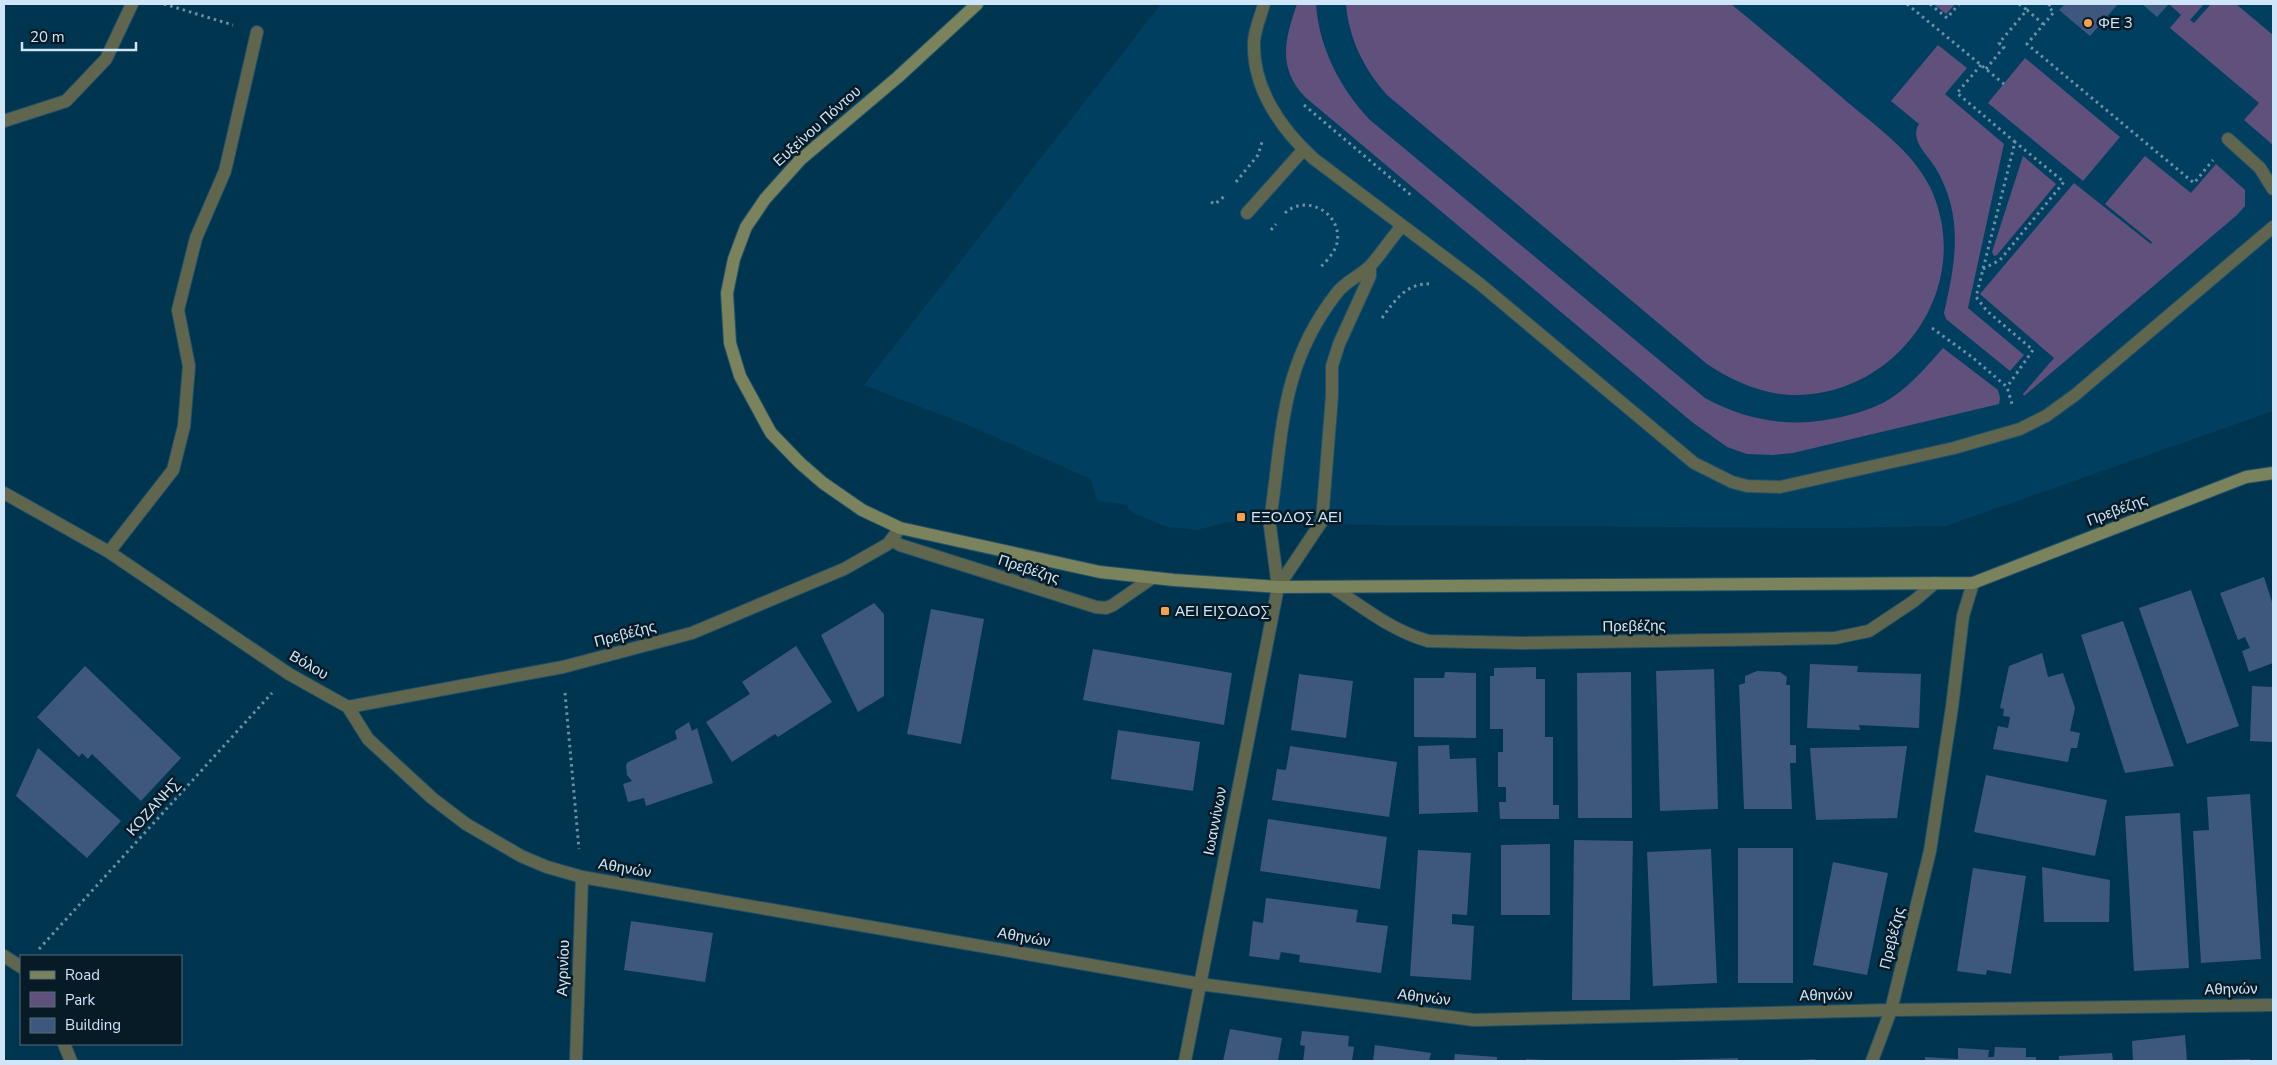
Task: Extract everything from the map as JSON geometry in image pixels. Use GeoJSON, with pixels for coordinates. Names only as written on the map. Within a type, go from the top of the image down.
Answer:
{"type":"FeatureCollection","features":[{"type":"Feature","properties":{"kind":"street"},"geometry":{"type":"LineString","coordinates":[[4,122],[66,101],[106,59],[132,4]]}},
{"type":"Feature","properties":{"kind":"street","name":"Ευξείνου Πόντου"},"geometry":{"type":"LineString","coordinates":[[900,528],[862,510],[823,483],[771,433],[740,376],[730,342],[727,293],[734,260],[746,227],[765,199],[800,160],[898,76],[977,4]]}},
{"type":"Feature","properties":{"kind":"street"},"geometry":{"type":"LineString","coordinates":[[1264,4],[1254,40],[1255,64],[1263,90],[1278,118],[1304,149],[1480,284],[1699,467],[1732,482],[1768,487],[1822,478],[1954,448],[2020,430],[2075,395],[2273,226]]}},
{"type":"Feature","properties":{"kind":"street"},"geometry":{"type":"LineString","coordinates":[[109,552],[172,470],[184,426],[189,366],[178,310],[196,238],[225,171],[257,32]]}},
{"type":"Feature","properties":{"kind":"street"},"geometry":{"type":"LineString","coordinates":[[2228,139],[2260,168],[2273,189]]}},
{"type":"Feature","properties":{"kind":"street"},"geometry":{"type":"LineString","coordinates":[[1246,213],[1304,149]]}},
{"type":"Feature","properties":{"kind":"street"},"geometry":{"type":"LineString","coordinates":[[1278,586],[1270,520],[1286,400],[1294,371],[1313,326],[1337,292],[1350,279],[1370,266],[1402,226]]}},
{"type":"Feature","properties":{"kind":"street"},"geometry":{"type":"LineString","coordinates":[[1278,586],[1322,521],[1332,396],[1332,366],[1338,344],[1370,276],[1370,266]]}},
{"type":"Feature","properties":{"kind":"street","name":"Πρεβέζης"},"geometry":{"type":"LineString","coordinates":[[348,706],[563,668],[692,633],[844,569],[892,540],[900,528],[1100,572],[1152,578],[1278,586],[1973,583],[2246,477],[2273,473]]}},
{"type":"Feature","properties":{"kind":"street","name":"Βόλου"},"geometry":{"type":"LineString","coordinates":[[4,493],[109,552],[289,674],[348,706]]}},
{"type":"Feature","properties":{"kind":"street","name":"Πρεβέζης"},"geometry":{"type":"LineString","coordinates":[[892,540],[900,545],[1096,607],[1106,608],[1113,605],[1152,578]]}},
{"type":"Feature","properties":{"kind":"street","name":"Πρεβέζης"},"geometry":{"type":"LineString","coordinates":[[1332,587],[1403,632],[1428,641],[1523,643],[1835,638],[1869,631],[1914,601],[1935,583]]}},
{"type":"Feature","properties":{"kind":"street","name":"Πρεβέζης"},"geometry":{"type":"LineString","coordinates":[[1872,1061],[1891,1010],[1935,824],[1963,616],[1973,583]]}},
{"type":"Feature","properties":{"kind":"street","name":"Ιωαννίνων"},"geometry":{"type":"LineString","coordinates":[[1185,1061],[1278,586]]}},
{"type":"Feature","properties":{"kind":"street"},"geometry":{"type":"LineString","coordinates":[[348,706],[368,739],[432,798],[466,824],[521,856],[547,867],[582,877]]}},
{"type":"Feature","properties":{"kind":"street","name":"Αθηνών"},"geometry":{"type":"LineString","coordinates":[[582,877],[1200,984],[1474,1020],[1891,1010],[2273,1005]]}},
{"type":"Feature","properties":{"kind":"street","name":"Αγρινίου"},"geometry":{"type":"LineString","coordinates":[[576,1061],[582,877]]}},
{"type":"Feature","properties":{"kind":"street"},"geometry":{"type":"LineString","coordinates":[[4,956],[20,966]]}},
{"type":"Feature","properties":{"kind":"street"},"geometry":{"type":"LineString","coordinates":[[64,1045],[71,1061]]}},
{"type":"Feature","properties":{"kind":"path"},"geometry":{"type":"LineString","coordinates":[[164,4],[257,32]]}},
{"type":"Feature","properties":{"kind":"path"},"geometry":{"type":"LineString","coordinates":[[1907,4],[2004,84]]}},
{"type":"Feature","properties":{"kind":"path"},"geometry":{"type":"LineString","coordinates":[[1930,4],[1947,18],[1959,4]]}},
{"type":"Feature","properties":{"kind":"path"},"geometry":{"type":"LineString","coordinates":[[2018,4],[2044,24]]}},
{"type":"Feature","properties":{"kind":"path"},"geometry":{"type":"LineString","coordinates":[[2050,4],[2048,7],[2054,12],[2027,44],[2194,183],[2216,157]]}},
{"type":"Feature","properties":{"kind":"path"},"geometry":{"type":"LineString","coordinates":[[1986,69],[2004,47],[1999,43],[2026,10]]}},
{"type":"Feature","properties":{"kind":"path"},"geometry":{"type":"LineString","coordinates":[[1981,65],[1957,93],[2064,182],[2000,260],[1983,269]]}},
{"type":"Feature","properties":{"kind":"path"},"geometry":{"type":"LineString","coordinates":[[1299,100],[1418,202]]}},
{"type":"Feature","properties":{"kind":"path"},"geometry":{"type":"LineString","coordinates":[[1211,202],[1215,204],[1219,201],[1258,155],[1262,136]]}},
{"type":"Feature","properties":{"kind":"path"},"geometry":{"type":"LineString","coordinates":[[2007,387],[2033,350],[2002,325],[1978,301],[1976,291],[2015,142]]}},
{"type":"Feature","properties":{"kind":"path"},"geometry":{"type":"LineString","coordinates":[[1380,321],[1392,304],[1409,287],[1421,283],[1440,285]]}},
{"type":"Feature","properties":{"kind":"path"},"geometry":{"type":"LineString","coordinates":[[1932,328],[2007,387],[2012,407]]}},
{"type":"Feature","properties":{"kind":"path"},"geometry":{"type":"LineString","coordinates":[[563,668],[582,877]]}},
{"type":"Feature","properties":{"kind":"path","name":"ΚΟΖΑΝΗΣ"},"geometry":{"type":"LineString","coordinates":[[34,955],[289,674]]}},
{"type":"Feature","properties":{"kind":"shaded area"},"geometry":{"type":"Polygon","coordinates":[[[1161,4],[2273,4],[2273,411],[1946,526],[1836,528],[1369,525],[1227,522],[1197,530],[1164,526],[1134,513],[1128,509],[1128,505],[1097,501],[1091,479],[970,426],[864,385],[1161,4]]]}},
{"type":"Feature","properties":{"kind":"green space"},"geometry":{"type":"Polygon","coordinates":[[[1297,4],[1316,4],[1321,36],[1326,52],[1349,95],[1370,120],[1705,398],[1757,418],[1793,422],[1830,419],[1867,410],[1889,400],[1914,380],[1943,348],[1998,390],[1999,404],[1793,453],[1773,455],[1747,454],[1727,447],[1692,422],[1305,97],[1290,75],[1287,64],[1286,52],[1289,29],[1297,4]]]}},
{"type":"Feature","properties":{"kind":"green space"},"geometry":{"type":"Polygon","coordinates":[[[1346,4],[1731,4],[1893,140],[1914,162],[1930,187],[1942,224],[1943,262],[1935,297],[1918,329],[1894,357],[1864,378],[1829,391],[1791,395],[1780,394],[1758,389],[1726,375],[1707,364],[1387,95],[1371,75],[1359,53],[1350,29],[1346,4]]]}},
{"type":"Feature","properties":{"kind":"green space"},"geometry":{"type":"Polygon","coordinates":[[[1934,4],[1955,4],[1946,14],[1934,4]]]}},
{"type":"Feature","properties":{"kind":"green space"},"geometry":{"type":"Polygon","coordinates":[[[2169,4],[2204,4],[2190,20],[2194,23],[2211,4],[2236,4],[2273,35],[2273,145],[2244,120],[2259,103],[2170,28],[2181,15],[2169,4]]]}},
{"type":"Feature","properties":{"kind":"green space"},"geometry":{"type":"Polygon","coordinates":[[[1938,45],[1967,68],[1945,94],[2004,144],[1968,308],[2024,355],[2010,371],[1946,319],[1944,313],[1952,275],[1955,238],[1950,203],[1935,167],[1920,147],[1916,136],[1919,124],[1891,101],[1938,45]]]}},
{"type":"Feature","properties":{"kind":"green space"},"geometry":{"type":"Polygon","coordinates":[[[2025,58],[2120,137],[2083,181],[1988,103],[2025,58]]]}},
{"type":"Feature","properties":{"kind":"green space"},"geometry":{"type":"Polygon","coordinates":[[[2023,156],[2056,184],[1997,255],[1994,256],[1992,252],[2023,156]]]}},
{"type":"Feature","properties":{"kind":"green space"},"geometry":{"type":"Polygon","coordinates":[[[2145,156],[2191,193],[2216,164],[2245,190],[2245,206],[2237,215],[2024,396],[2023,394],[2054,358],[1980,294],[2074,183],[2151,244],[2152,242],[2105,204],[2145,156]]]}},
{"type":"Feature","properties":{"kind":"building","name":"ΦΕ 3"},"geometry":{"type":"Polygon","coordinates":[[[2065,4],[2118,4],[2090,36],[2059,10],[2065,4]]]}},
{"type":"Feature","properties":{"kind":"building","name":"ΦΕ 3"},"geometry":{"type":"Polygon","coordinates":[[[2142,4],[2169,4],[2157,17],[2142,4]]]}},
{"type":"Feature","properties":{"kind":"building"},"geometry":{"type":"Polygon","coordinates":[[[2264,577],[2273,605],[2273,663],[2249,672],[2242,651],[2250,648],[2245,637],[2238,640],[2220,593],[2264,577]]]}},
{"type":"Feature","properties":{"kind":"building"},"geometry":{"type":"Polygon","coordinates":[[[2191,590],[2239,726],[2187,744],[2139,608],[2191,590]]]}},
{"type":"Feature","properties":{"kind":"building"},"geometry":{"type":"Polygon","coordinates":[[[874,603],[884,614],[884,696],[858,712],[821,635],[874,603]]]}},
{"type":"Feature","properties":{"kind":"building"},"geometry":{"type":"Polygon","coordinates":[[[931,609],[984,619],[961,744],[907,734],[931,609]]]}},
{"type":"Feature","properties":{"kind":"building"},"geometry":{"type":"Polygon","coordinates":[[[2123,621],[2174,766],[2125,773],[2081,635],[2123,621]]]}},
{"type":"Feature","properties":{"kind":"building"},"geometry":{"type":"Polygon","coordinates":[[[796,646],[832,702],[778,737],[775,734],[732,762],[706,722],[750,694],[742,682],[796,646]]]}},
{"type":"Feature","properties":{"kind":"building"},"geometry":{"type":"Polygon","coordinates":[[[1093,649],[1232,673],[1224,725],[1083,700],[1093,649]]]}},
{"type":"Feature","properties":{"kind":"building"},"geometry":{"type":"Polygon","coordinates":[[[2042,653],[2048,677],[2063,673],[2075,708],[2070,731],[2080,733],[2077,748],[2071,748],[2068,762],[1993,749],[1998,726],[2008,728],[2010,717],[2003,716],[2004,709],[2000,708],[2009,666],[2042,653]]]}},
{"type":"Feature","properties":{"kind":"building"},"geometry":{"type":"Polygon","coordinates":[[[1810,664],[1858,666],[1857,672],[1921,674],[1919,728],[1859,725],[1860,730],[1807,728],[1810,664]]]}},
{"type":"Feature","properties":{"kind":"building"},"geometry":{"type":"Polygon","coordinates":[[[85,666],[181,758],[141,801],[92,754],[88,759],[82,753],[79,757],[37,717],[85,666]]]}},
{"type":"Feature","properties":{"kind":"building"},"geometry":{"type":"Polygon","coordinates":[[[1536,667],[1536,679],[1545,679],[1545,737],[1553,737],[1553,805],[1559,805],[1559,819],[1500,819],[1499,802],[1506,802],[1506,787],[1498,787],[1498,752],[1503,752],[1503,729],[1490,729],[1490,676],[1494,676],[1494,668],[1536,667]]]}},
{"type":"Feature","properties":{"kind":"building"},"geometry":{"type":"Polygon","coordinates":[[[1714,669],[1718,809],[1660,811],[1656,671],[1714,669]]]}},
{"type":"Feature","properties":{"kind":"building"},"geometry":{"type":"Polygon","coordinates":[[[1757,671],[1780,672],[1787,677],[1786,685],[1790,685],[1790,745],[1796,745],[1796,763],[1790,763],[1792,809],[1744,809],[1739,685],[1745,683],[1745,676],[1757,671]]]}},
{"type":"Feature","properties":{"kind":"building"},"geometry":{"type":"Polygon","coordinates":[[[1445,672],[1476,673],[1476,738],[1414,737],[1414,678],[1444,678],[1445,672]]]}},
{"type":"Feature","properties":{"kind":"building"},"geometry":{"type":"Polygon","coordinates":[[[1631,672],[1632,818],[1578,818],[1577,673],[1631,672]]]}},
{"type":"Feature","properties":{"kind":"building"},"geometry":{"type":"Polygon","coordinates":[[[1299,674],[1353,681],[1346,738],[1291,730],[1299,674]]]}},
{"type":"Feature","properties":{"kind":"building"},"geometry":{"type":"Polygon","coordinates":[[[2252,686],[2273,687],[2273,742],[2250,741],[2252,686]]]}},
{"type":"Feature","properties":{"kind":"building"},"geometry":{"type":"Polygon","coordinates":[[[689,722],[692,731],[697,728],[713,783],[646,806],[644,798],[628,802],[623,784],[632,781],[627,775],[626,765],[628,762],[677,739],[675,731],[689,722]]]}},
{"type":"Feature","properties":{"kind":"building"},"geometry":{"type":"Polygon","coordinates":[[[1118,730],[1200,742],[1193,791],[1111,779],[1118,730]]]}},
{"type":"Feature","properties":{"kind":"building"},"geometry":{"type":"Polygon","coordinates":[[[1449,745],[1450,759],[1476,758],[1478,812],[1419,814],[1418,746],[1449,745]]]}},
{"type":"Feature","properties":{"kind":"building"},"geometry":{"type":"Polygon","coordinates":[[[1290,746],[1397,762],[1389,817],[1272,800],[1277,769],[1286,770],[1290,746]]]}},
{"type":"Feature","properties":{"kind":"building"},"geometry":{"type":"Polygon","coordinates":[[[1907,746],[1897,818],[1816,820],[1810,748],[1907,746]]]}},
{"type":"Feature","properties":{"kind":"building"},"geometry":{"type":"Polygon","coordinates":[[[38,748],[121,821],[87,858],[16,796],[38,748]]]}},
{"type":"Feature","properties":{"kind":"building"},"geometry":{"type":"Polygon","coordinates":[[[1986,775],[2107,800],[2095,856],[1974,832],[1986,775]]]}},
{"type":"Feature","properties":{"kind":"building"},"geometry":{"type":"Polygon","coordinates":[[[2250,794],[2261,959],[2201,963],[2193,831],[2209,830],[2207,797],[2250,794]]]}},
{"type":"Feature","properties":{"kind":"building"},"geometry":{"type":"Polygon","coordinates":[[[2180,813],[2189,968],[2134,971],[2125,816],[2180,813]]]}},
{"type":"Feature","properties":{"kind":"building"},"geometry":{"type":"Polygon","coordinates":[[[1268,819],[1387,837],[1380,889],[1260,871],[1268,819]]]}},
{"type":"Feature","properties":{"kind":"building"},"geometry":{"type":"Polygon","coordinates":[[[1574,840],[1633,841],[1630,1000],[1572,1000],[1574,840]]]}},
{"type":"Feature","properties":{"kind":"building"},"geometry":{"type":"Polygon","coordinates":[[[1550,844],[1550,915],[1501,915],[1501,845],[1550,844]]]}},
{"type":"Feature","properties":{"kind":"building"},"geometry":{"type":"Polygon","coordinates":[[[1738,848],[1793,848],[1793,983],[1738,983],[1738,848]]]}},
{"type":"Feature","properties":{"kind":"building"},"geometry":{"type":"Polygon","coordinates":[[[1711,849],[1717,983],[1653,986],[1647,852],[1711,849]]]}},
{"type":"Feature","properties":{"kind":"building"},"geometry":{"type":"Polygon","coordinates":[[[1418,850],[1471,853],[1467,915],[1452,914],[1452,924],[1474,926],[1471,980],[1410,976],[1418,850]]]}},
{"type":"Feature","properties":{"kind":"building"},"geometry":{"type":"Polygon","coordinates":[[[1833,862],[1888,873],[1867,975],[1813,965],[1833,862]]]}},
{"type":"Feature","properties":{"kind":"building"},"geometry":{"type":"Polygon","coordinates":[[[2042,867],[2110,880],[2109,922],[2044,922],[2042,867]]]}},
{"type":"Feature","properties":{"kind":"building"},"geometry":{"type":"Polygon","coordinates":[[[1973,868],[2026,876],[2011,974],[1987,970],[1986,975],[1957,971],[1973,868]]]}},
{"type":"Feature","properties":{"kind":"building"},"geometry":{"type":"Polygon","coordinates":[[[1266,898],[1358,910],[1356,922],[1388,926],[1381,973],[1299,962],[1300,955],[1281,952],[1279,960],[1249,956],[1253,921],[1263,923],[1266,898]]]}},
{"type":"Feature","properties":{"kind":"building"},"geometry":{"type":"Polygon","coordinates":[[[631,921],[713,933],[705,982],[624,970],[631,921]]]}},
{"type":"Feature","properties":{"kind":"building"},"geometry":{"type":"Polygon","coordinates":[[[1230,1029],[1282,1038],[1278,1061],[1223,1061],[1230,1029]]]}},
{"type":"Feature","properties":{"kind":"building"},"geometry":{"type":"Polygon","coordinates":[[[1302,1031],[1349,1036],[1348,1046],[1354,1047],[1352,1061],[1303,1061],[1305,1046],[1300,1045],[1302,1031]]]}},
{"type":"Feature","properties":{"kind":"building"},"geometry":{"type":"Polygon","coordinates":[[[2185,1035],[2187,1061],[2133,1061],[2132,1041],[2185,1035]]]}},
{"type":"Feature","properties":{"kind":"building"},"geometry":{"type":"Polygon","coordinates":[[[1375,1045],[1431,1053],[1429,1061],[1373,1061],[1375,1045]]]}},
{"type":"Feature","properties":{"kind":"building"},"geometry":{"type":"Polygon","coordinates":[[[1995,1047],[2026,1048],[2026,1057],[2036,1057],[2036,1061],[1925,1061],[1925,1057],[1958,1059],[1958,1048],[1989,1050],[1988,1057],[1994,1057],[1995,1047]]]}},
{"type":"Feature","properties":{"kind":"building"},"geometry":{"type":"Polygon","coordinates":[[[2112,1053],[2113,1061],[2059,1061],[2059,1056],[2112,1053]]]}},
{"type":"Feature","properties":{"kind":"building"},"geometry":{"type":"Polygon","coordinates":[[[1455,1054],[1497,1057],[1497,1061],[1454,1061],[1455,1054]]]}},
{"type":"Feature","properties":{"kind":"building"},"geometry":{"type":"Polygon","coordinates":[[[1738,1058],[1738,1061],[1672,1061],[1672,1060],[1738,1058]]]}},
{"type":"Feature","properties":{"kind":"building"},"geometry":{"type":"Polygon","coordinates":[[[1526,1059],[1545,1060],[1545,1061],[1526,1061],[1526,1059]]]}},
{"type":"Feature","properties":{"kind":"building"},"geometry":{"type":"Polygon","coordinates":[[[1815,1059],[1817,1061],[1799,1061],[1799,1060],[1815,1059]]]}},
{"type":"Feature","properties":{"kind":"building"},"geometry":{"type":"Polygon","coordinates":[[[2250,1059],[2250,1061],[2221,1061],[2221,1060],[2250,1059]]]}},
{"type":"Feature","properties":{"kind":"place","name":"ΦΕ 3"},"geometry":{"type":"Point","coordinates":[2088,23]}},
{"type":"Feature","properties":{"kind":"place","name":"ΕΞΟΔΟΣ ΑΕΙ"},"geometry":{"type":"Point","coordinates":[1241,517]}},
{"type":"Feature","properties":{"kind":"place","name":"ΑΕΙ ΕΙΣΟΔΟΣ"},"geometry":{"type":"Point","coordinates":[1165,611]}}]}
